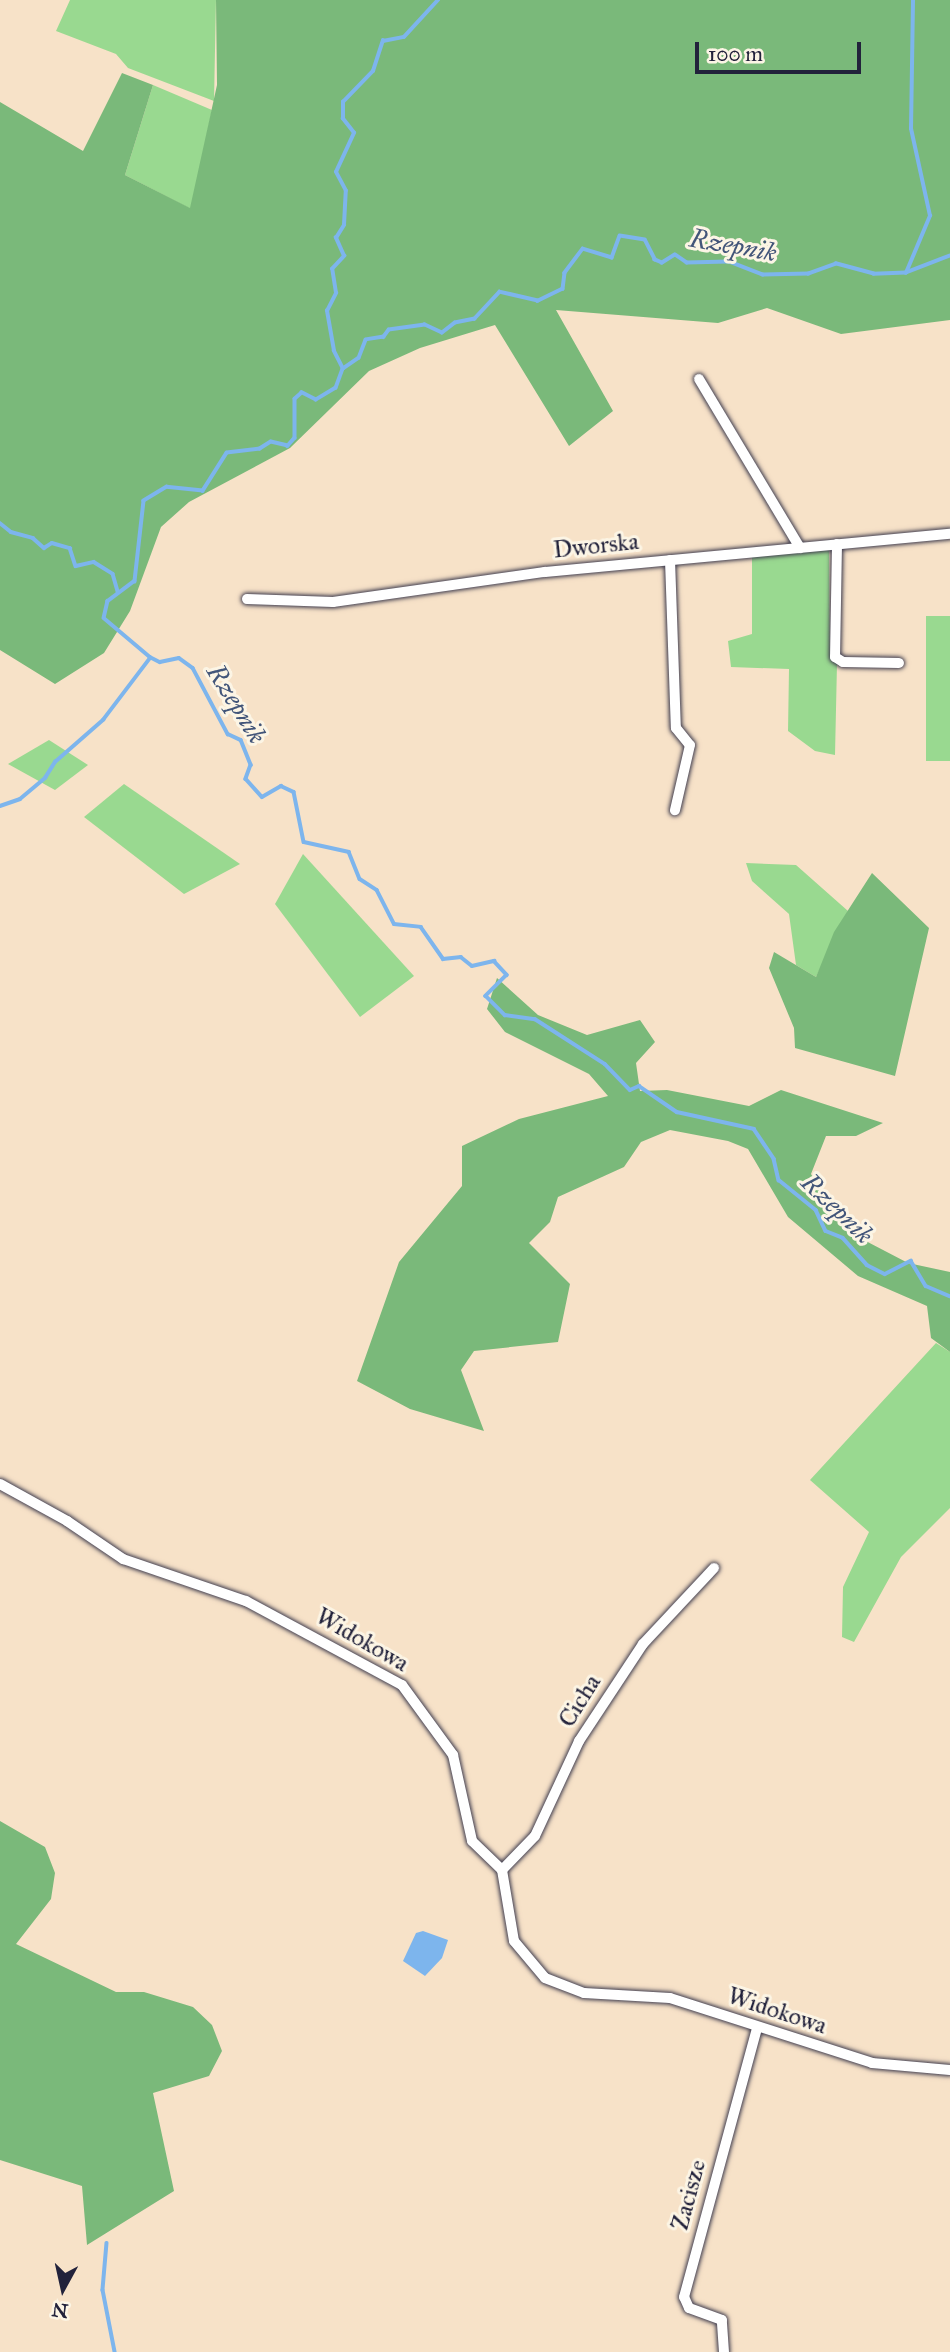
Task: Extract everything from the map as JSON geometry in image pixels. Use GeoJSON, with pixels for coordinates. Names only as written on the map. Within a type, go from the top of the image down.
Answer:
{"type":"FeatureCollection","features":[{"type":"Feature","properties":{"kind":"street"},"geometry":{"type":"LineString","coordinates":[[699,379],[800,548]]}},
{"type":"Feature","properties":{"kind":"street","name":"Dworska"},"geometry":{"type":"LineString","coordinates":[[247,599],[333,602],[670,560],[950,534]]}},
{"type":"Feature","properties":{"kind":"street"},"geometry":{"type":"LineString","coordinates":[[837,544],[835,657],[843,662],[899,663]]}},
{"type":"Feature","properties":{"kind":"street"},"geometry":{"type":"LineString","coordinates":[[670,560],[676,728],[690,746],[676,810]]}},
{"type":"Feature","properties":{"kind":"street","name":"Widokowa"},"geometry":{"type":"LineString","coordinates":[[0,1484],[67,1521],[123,1559],[148,1572],[246,1601],[402,1685],[453,1755],[472,1841],[502,1870],[514,1941],[545,1978],[584,1993],[670,1998],[872,2063],[950,2070]]}},
{"type":"Feature","properties":{"kind":"street","name":"Cicha"},"geometry":{"type":"LineString","coordinates":[[502,1870],[535,1836],[579,1741],[636,1655],[714,1568]]}},
{"type":"Feature","properties":{"kind":"street","name":"Zacisze"},"geometry":{"type":"LineString","coordinates":[[724,2352],[722,2320],[689,2308],[684,2297],[757,2028]]}},
{"type":"Feature","properties":{"kind":"green space"},"geometry":{"type":"Polygon","coordinates":[[[70,0],[216,0],[214,101],[128,68],[116,54],[56,31],[70,0]]]}},
{"type":"Feature","properties":{"kind":"green space"},"geometry":{"type":"Polygon","coordinates":[[[216,0],[950,0],[950,320],[841,334],[767,308],[718,323],[556,310],[613,411],[569,446],[495,325],[420,348],[369,371],[290,448],[189,502],[161,527],[130,611],[104,653],[55,684],[0,650],[0,102],[83,151],[122,73],[153,85],[125,175],[190,208],[217,85],[216,0]]]}},
{"type":"Feature","properties":{"kind":"green space"},"geometry":{"type":"Polygon","coordinates":[[[153,85],[212,110],[191,209],[125,175],[153,85]]]}},
{"type":"Feature","properties":{"kind":"green space"},"geometry":{"type":"Polygon","coordinates":[[[829,549],[830,657],[837,664],[835,755],[815,751],[788,731],[789,669],[731,667],[728,641],[752,634],[752,557],[829,549]]]}},
{"type":"Feature","properties":{"kind":"green space"},"geometry":{"type":"Polygon","coordinates":[[[926,616],[950,616],[950,761],[926,761],[926,616]]]}},
{"type":"Feature","properties":{"kind":"green space"},"geometry":{"type":"Polygon","coordinates":[[[49,740],[88,765],[55,790],[8,764],[49,740]]]}},
{"type":"Feature","properties":{"kind":"green space"},"geometry":{"type":"Polygon","coordinates":[[[124,784],[240,864],[184,894],[84,817],[124,784]]]}},
{"type":"Feature","properties":{"kind":"green space"},"geometry":{"type":"Polygon","coordinates":[[[303,854],[414,976],[360,1017],[275,904],[303,854]]]}},
{"type":"Feature","properties":{"kind":"green space"},"geometry":{"type":"Polygon","coordinates":[[[746,863],[796,865],[848,911],[816,977],[796,965],[789,914],[752,881],[746,863]]]}},
{"type":"Feature","properties":{"kind":"green space"},"geometry":{"type":"Polygon","coordinates":[[[872,873],[929,928],[895,1076],[795,1048],[794,1028],[769,968],[774,952],[816,977],[834,932],[872,873]]]}},
{"type":"Feature","properties":{"kind":"green space"},"geometry":{"type":"Polygon","coordinates":[[[497,978],[538,1015],[587,1035],[640,1020],[655,1042],[636,1063],[640,1091],[667,1090],[749,1106],[781,1090],[883,1123],[856,1136],[826,1136],[811,1174],[838,1219],[860,1238],[908,1263],[950,1272],[950,1352],[931,1338],[927,1306],[858,1276],[788,1217],[748,1149],[728,1141],[670,1130],[641,1142],[624,1167],[558,1197],[550,1222],[529,1243],[570,1284],[558,1342],[474,1351],[461,1370],[484,1431],[410,1409],[357,1381],[399,1262],[462,1186],[462,1146],[519,1119],[608,1096],[589,1074],[505,1032],[487,1009],[497,978]]]}},
{"type":"Feature","properties":{"kind":"green space"},"geometry":{"type":"Polygon","coordinates":[[[936,1343],[950,1352],[950,1508],[901,1557],[854,1642],[842,1637],[843,1587],[869,1532],[810,1480],[936,1343]]]}},
{"type":"Feature","properties":{"kind":"green space"},"geometry":{"type":"Polygon","coordinates":[[[0,1821],[45,1847],[55,1873],[51,1899],[16,1944],[116,1992],[144,1992],[193,2007],[212,2025],[222,2051],[209,2076],[153,2093],[174,2191],[87,2245],[82,2186],[0,2160],[0,1821]]]}},
{"type":"Feature","properties":{"kind":"water"},"geometry":{"type":"Polygon","coordinates":[[[423,1931],[448,1940],[442,1958],[425,1976],[403,1961],[416,1933],[423,1931]]]}},
{"type":"Feature","properties":{"kind":"waterway"},"geometry":{"type":"LineString","coordinates":[[343,369],[334,351],[327,311],[336,293],[332,269],[344,256],[336,238],[344,225],[346,191],[336,172],[354,133],[343,119],[343,102],[373,71],[383,41],[404,37],[438,0]]}},
{"type":"Feature","properties":{"kind":"waterway"},"geometry":{"type":"LineString","coordinates":[[906,273],[930,216],[911,129],[913,0]]}},
{"type":"Feature","properties":{"kind":"waterway","name":"Rzepnik"},"geometry":{"type":"LineString","coordinates":[[950,256],[906,273],[874,274],[836,264],[809,274],[763,275],[729,262],[687,263],[675,255],[662,263],[655,260],[645,240],[620,236],[612,258],[583,249],[565,273],[563,289],[538,301],[500,292],[475,319],[455,323],[442,333],[425,325],[389,330],[384,337],[366,340],[359,358],[343,369],[336,388],[316,400],[302,393],[295,399],[295,438],[288,446],[271,442],[260,449],[227,453],[203,491],[167,487],[144,501],[135,581],[108,601],[104,618],[150,657],[160,662],[179,658],[193,668],[228,734],[241,740],[251,765],[246,779],[262,797],[281,786],[294,792],[304,842],[349,852],[360,879],[377,890],[394,924],[421,927],[443,959],[461,957],[472,966],[494,961],[507,975],[486,996],[505,1015],[535,1019],[605,1064],[630,1090],[639,1086],[677,1112],[754,1129],[774,1159],[779,1180],[816,1210],[826,1231],[843,1238],[867,1265],[885,1274],[911,1261],[926,1286],[950,1296]]}},
{"type":"Feature","properties":{"kind":"waterway"},"geometry":{"type":"LineString","coordinates":[[0,523],[11,532],[33,538],[44,548],[52,543],[70,548],[76,566],[94,562],[113,574],[118,592]]}},
{"type":"Feature","properties":{"kind":"waterway"},"geometry":{"type":"LineString","coordinates":[[0,806],[20,799],[45,778],[55,762],[103,720],[150,658]]}},
{"type":"Feature","properties":{"kind":"waterway"},"geometry":{"type":"LineString","coordinates":[[107,2243],[103,2290],[115,2352]]}}]}
